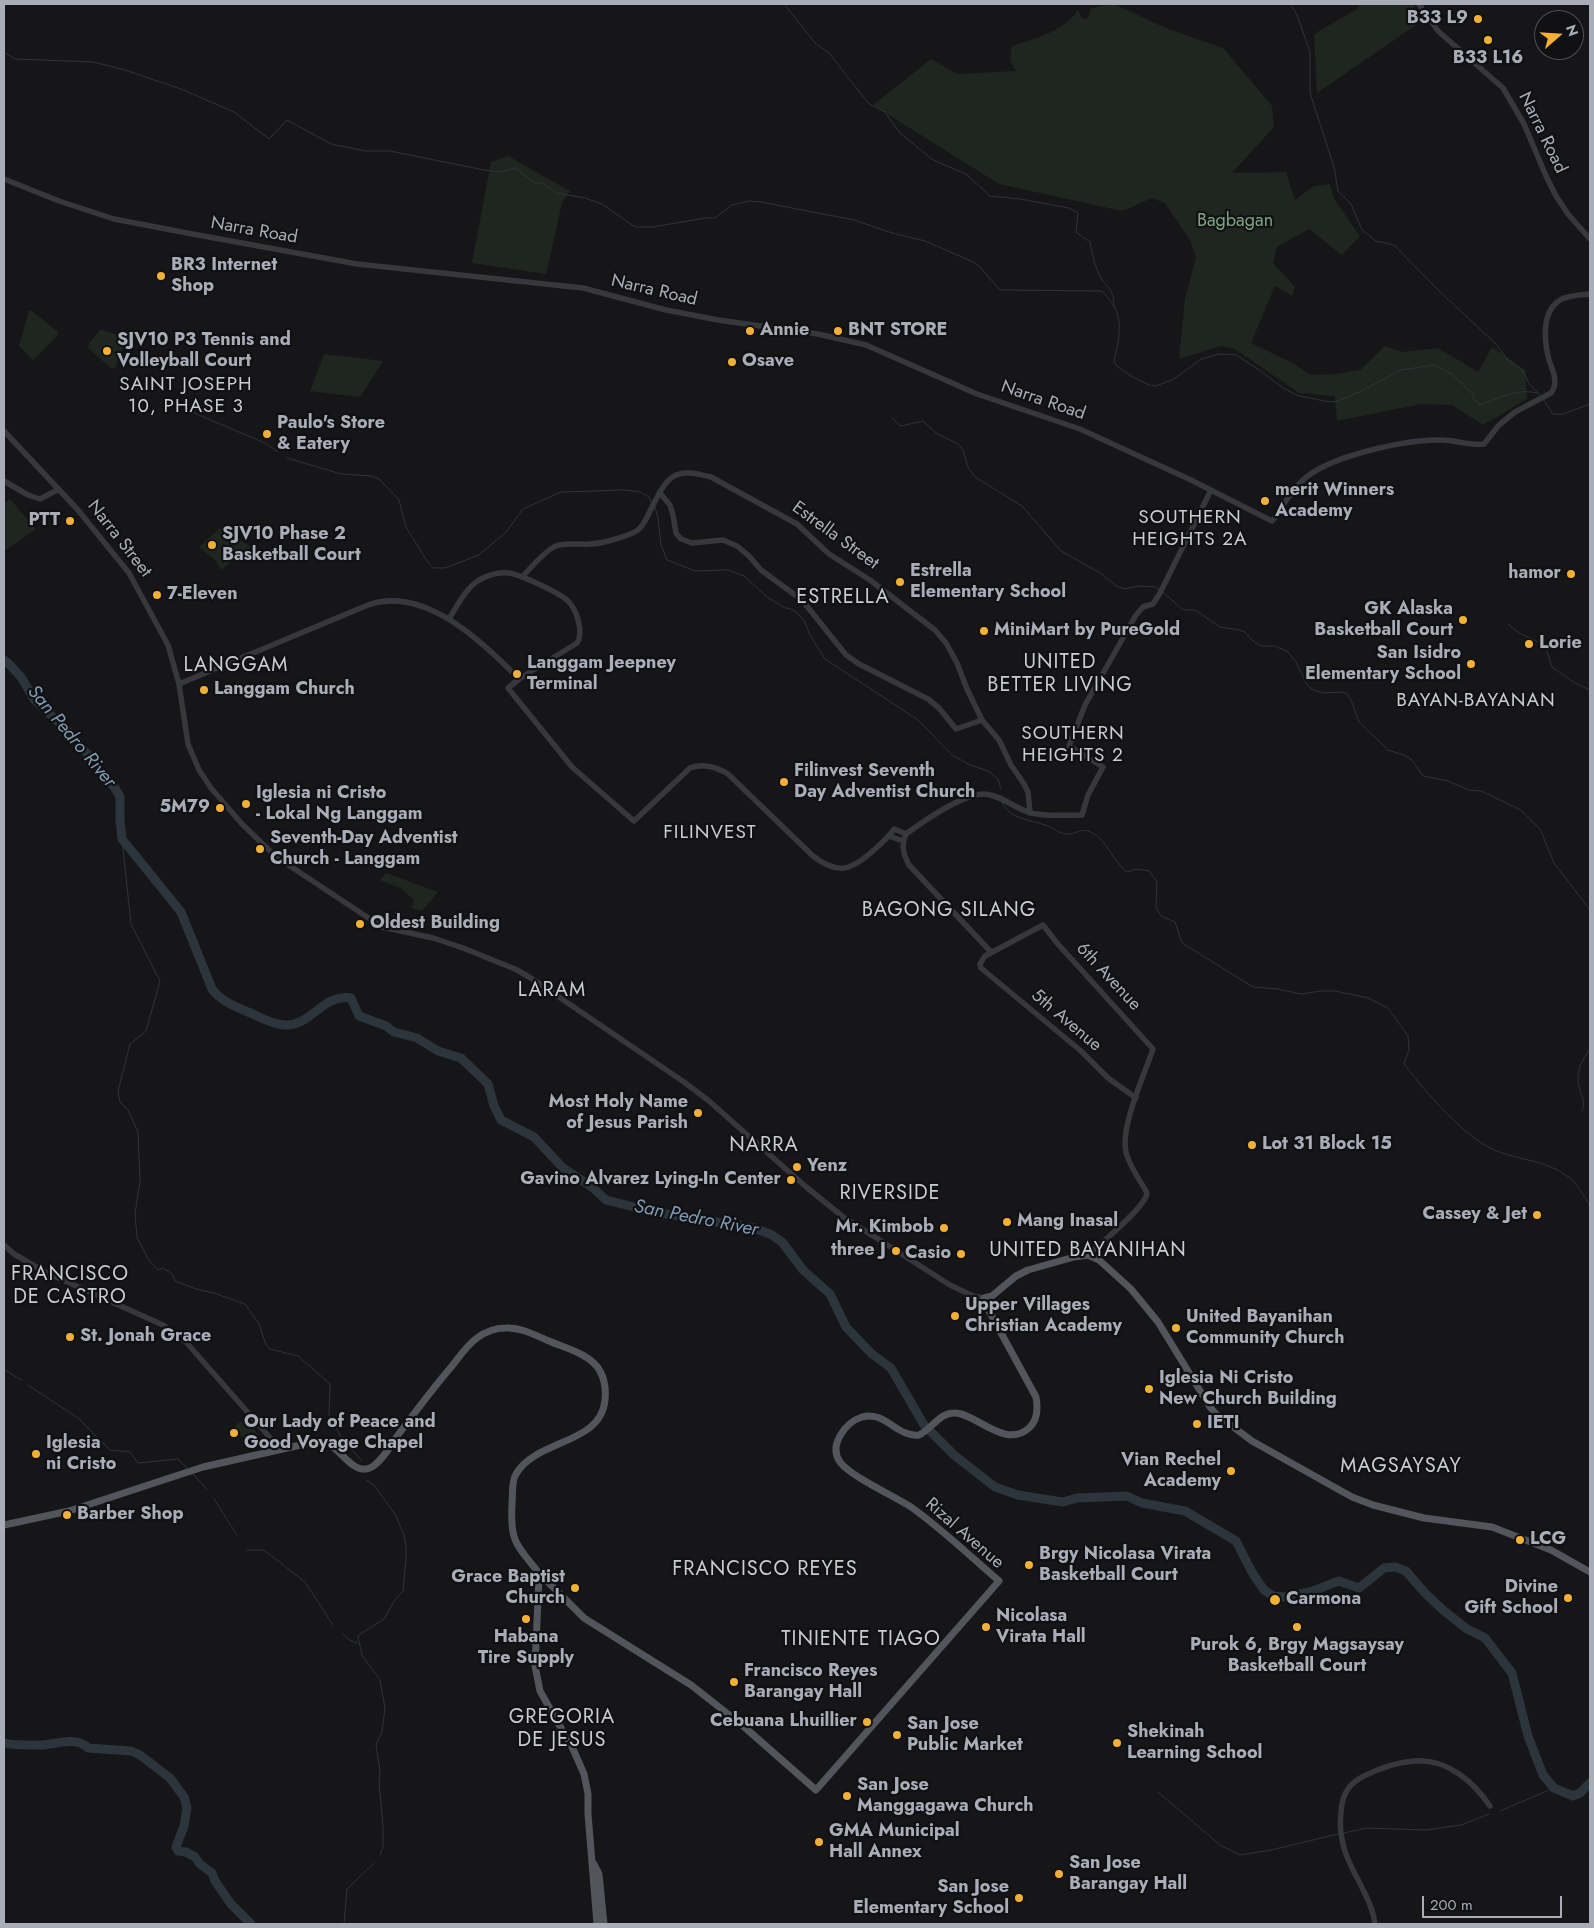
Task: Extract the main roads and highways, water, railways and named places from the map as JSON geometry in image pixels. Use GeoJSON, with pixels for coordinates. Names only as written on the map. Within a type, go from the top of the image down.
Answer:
{"type":"FeatureCollection","features":[{"type":"Feature","properties":{"kind":"main road","name":"Rizal Avenue"},"geometry":{"type":"LineString","coordinates":[[4,1525],[69,1511],[199,1468],[279,1448],[323,1443],[335,1448],[356,1467],[364,1469],[371,1467],[386,1451],[432,1389],[468,1345],[480,1336],[492,1331],[506,1328],[523,1330],[583,1356],[599,1369],[604,1379],[606,1392],[601,1416],[586,1431],[531,1457],[515,1476],[511,1513],[512,1536],[516,1546],[538,1572],[584,1618],[691,1685],[742,1725],[816,1790],[999,1581],[926,1518],[846,1468],[837,1456],[838,1441],[841,1434],[853,1421],[875,1416],[914,1435],[925,1432],[944,1415],[954,1413],[1002,1433],[1014,1435],[1028,1429],[1034,1422],[1038,1409],[1036,1397],[988,1309],[984,1298],[995,1294],[1022,1273],[1074,1257],[1088,1255],[1099,1260],[1144,1303],[1169,1338],[1210,1407],[1216,1414],[1252,1440],[1345,1493],[1365,1502],[1424,1518],[1492,1527],[1526,1539],[1578,1563],[1590,1572]]}},
{"type":"Feature","properties":{"kind":"main road"},"geometry":{"type":"LineString","coordinates":[[538,1572],[539,1587],[534,1666],[536,1679],[540,1691],[573,1749],[584,1774],[588,1794],[598,1924]]}},
{"type":"Feature","properties":{"kind":"main road"},"geometry":{"type":"LineString","coordinates":[[539,1587],[550,1584]]}},
{"type":"Feature","properties":{"kind":"main road"},"geometry":{"type":"LineString","coordinates":[[592,1861],[598,1874],[604,1924]]}},
{"type":"Feature","properties":{"kind":"waterway"},"geometry":{"type":"LineString","coordinates":[[784,4],[816,44],[829,53],[869,104],[885,112],[900,133],[933,160],[966,174],[990,196],[1020,199],[1069,208],[1078,213],[1076,232],[1090,242],[1096,266],[1099,274],[1111,291],[1114,306]]}},
{"type":"Feature","properties":{"kind":"waterway"},"geometry":{"type":"LineString","coordinates":[[1290,4],[1297,15],[1310,52],[1310,93],[1334,167],[1338,191],[1351,204],[1362,230],[1376,241],[1394,245],[1437,289],[1496,344],[1507,359],[1524,372],[1529,384],[1541,396]]}},
{"type":"Feature","properties":{"kind":"waterway"},"geometry":{"type":"LineString","coordinates":[[4,52],[15,59],[93,62],[125,70],[181,89],[234,112],[269,139],[287,120],[331,144],[366,151],[390,151],[484,170],[500,172],[515,168],[535,183],[542,183],[557,193],[585,198],[602,204],[635,227],[653,227],[715,218],[732,205],[749,201],[761,202],[854,220],[892,233],[925,241],[978,265],[1000,290],[1102,291],[1110,300],[1118,316],[1119,333],[1114,362],[1133,377],[1149,385],[1156,386],[1174,379],[1201,359],[1219,354],[1236,355],[1283,388],[1299,396],[1330,402],[1338,401],[1361,391],[1401,370],[1434,365],[1452,374],[1472,393],[1474,400],[1480,405],[1515,393],[1537,393]]}},
{"type":"Feature","properties":{"kind":"waterway"},"geometry":{"type":"LineString","coordinates":[[1543,399],[1553,414],[1563,414],[1590,404]]}},
{"type":"Feature","properties":{"kind":"waterway"},"geometry":{"type":"LineString","coordinates":[[187,410],[265,443],[278,452]]}},
{"type":"Feature","properties":{"kind":"waterway"},"geometry":{"type":"LineString","coordinates":[[892,418],[901,426],[923,421],[936,433],[958,444],[963,450],[968,467],[975,477],[1022,506],[1061,551],[1102,574],[1116,586],[1125,589],[1137,586],[1156,587],[1159,590]]}},
{"type":"Feature","properties":{"kind":"waterway"},"geometry":{"type":"LineString","coordinates":[[287,458],[341,474],[372,476],[379,479],[399,500],[406,527],[433,568],[445,568],[479,555],[506,532],[523,509],[561,492],[624,490],[640,492],[649,497],[651,502]]}},
{"type":"Feature","properties":{"kind":"waterway"},"geometry":{"type":"LineString","coordinates":[[655,507],[661,545],[667,560],[695,571],[728,570],[744,576],[767,597],[785,608],[791,609],[804,620],[809,633],[825,659],[918,720],[952,755],[968,764],[990,772],[998,779],[1001,789]]}},
{"type":"Feature","properties":{"kind":"waterway"},"geometry":{"type":"LineString","coordinates":[[1163,592],[1183,610],[1195,610],[1220,627],[1245,632],[1261,646],[1274,646],[1287,651],[1296,662],[1307,685],[1313,690],[1324,693],[1342,692],[1347,694],[1359,722],[1388,750],[1404,755],[1412,760],[1423,776],[1448,781],[1469,790],[1481,791],[1521,810],[1540,829],[1554,863],[1590,910]]}},
{"type":"Feature","properties":{"kind":"waterway"},"geometry":{"type":"LineString","coordinates":[[1508,624],[1519,633],[1545,645],[1552,667],[1575,683],[1590,690]]}},
{"type":"Feature","properties":{"kind":"waterway","name":"San Pedro River"},"geometry":{"type":"LineString","coordinates":[[4,660],[21,677],[34,699],[74,737],[115,788],[120,797],[122,839],[181,912],[212,989],[224,1000],[266,1020],[284,1025],[302,1021],[333,1000],[351,998],[359,1016],[386,1026],[394,1032],[417,1038],[438,1051],[461,1058],[488,1084],[494,1106],[501,1120],[534,1137],[563,1168],[592,1187],[606,1200],[654,1212],[754,1228],[772,1235],[782,1242],[803,1270],[830,1294],[846,1327],[872,1354],[891,1368],[924,1425],[954,1455],[995,1487],[1018,1495],[1063,1502],[1077,1498],[1127,1496],[1142,1503],[1185,1511],[1236,1541],[1253,1574],[1264,1590],[1273,1596],[1285,1597],[1310,1592],[1339,1581],[1359,1588],[1384,1568],[1395,1567],[1406,1571],[1443,1610],[1467,1629],[1485,1638],[1512,1673],[1528,1736],[1543,1775],[1554,1788],[1573,1796],[1580,1793],[1590,1783]]}},
{"type":"Feature","properties":{"kind":"waterway"},"geometry":{"type":"LineString","coordinates":[[1002,802],[1005,808],[1016,816],[1048,826],[1061,833],[1069,834],[1085,830],[1091,832],[1102,840],[1117,862],[1127,872],[1136,869],[1149,871],[1157,882],[1156,907],[1161,916],[1175,922],[1182,943],[1253,987],[1278,989],[1301,994],[1335,991],[1368,998],[1388,1008],[1408,1036],[1409,1050],[1404,1064],[1453,1120],[1488,1147],[1507,1155],[1558,1170],[1574,1182],[1590,1206]]}},
{"type":"Feature","properties":{"kind":"waterway"},"geometry":{"type":"LineString","coordinates":[[122,839],[131,924],[160,981],[146,1031],[130,1044],[118,1091],[120,1102],[128,1110],[138,1132],[140,1182],[135,1214],[137,1237],[148,1259],[158,1270],[163,1268],[172,1274],[175,1281],[245,1304],[259,1324],[266,1345],[270,1349],[298,1356],[330,1384],[329,1416],[343,1440],[361,1460]]}},
{"type":"Feature","properties":{"kind":"waterway"},"geometry":{"type":"LineString","coordinates":[[1582,1111],[1583,1101],[1578,1073],[1590,1049]]}},
{"type":"Feature","properties":{"kind":"waterway"},"geometry":{"type":"LineString","coordinates":[[4,1369],[21,1380]]}},
{"type":"Feature","properties":{"kind":"waterway"},"geometry":{"type":"LineString","coordinates":[[28,1385],[78,1418],[110,1450],[130,1452],[138,1463],[178,1459],[187,1468]]}},
{"type":"Feature","properties":{"kind":"waterway"},"geometry":{"type":"LineString","coordinates":[[193,1474],[207,1489]]}},
{"type":"Feature","properties":{"kind":"waterway"},"geometry":{"type":"LineString","coordinates":[[366,1480],[375,1486],[396,1516],[404,1535],[406,1547],[403,1591],[394,1601],[384,1619],[358,1637],[362,1655],[380,1680],[385,1708],[382,1732],[376,1744],[380,1771],[379,1782],[383,1826],[383,1847],[380,1855]]}},
{"type":"Feature","properties":{"kind":"waterway"},"geometry":{"type":"LineString","coordinates":[[214,1499],[237,1535]]}},
{"type":"Feature","properties":{"kind":"waterway"},"geometry":{"type":"LineString","coordinates":[[247,1550],[264,1550],[305,1582],[333,1625]]}},
{"type":"Feature","properties":{"kind":"waterway"},"geometry":{"type":"LineString","coordinates":[[343,1634],[349,1640],[357,1643]]}},
{"type":"Feature","properties":{"kind":"waterway"},"geometry":{"type":"LineString","coordinates":[[4,1743],[43,1745],[60,1742],[78,1742],[88,1748],[131,1751],[140,1755],[170,1778],[184,1797],[187,1808],[184,1826],[176,1847],[178,1851],[186,1852],[195,1857],[200,1864],[212,1873],[215,1881],[231,1904],[251,1924]]}},
{"type":"Feature","properties":{"kind":"waterway"},"geometry":{"type":"LineString","coordinates":[[1500,1811],[1554,1788]]}},
{"type":"Feature","properties":{"kind":"waterway"},"geometry":{"type":"LineString","coordinates":[[1158,1792],[1220,1845],[1240,1855],[1271,1850],[1338,1834]]}},
{"type":"Feature","properties":{"kind":"waterway"},"geometry":{"type":"LineString","coordinates":[[1344,1833],[1366,1828],[1426,1830],[1461,1825],[1489,1814]]}},
{"type":"Feature","properties":{"kind":"waterway"},"geometry":{"type":"LineString","coordinates":[[344,1924],[347,1889],[374,1863]]}},
{"type":"Feature","properties":{"kind":"place","name":"B33 L9"},"geometry":{"type":"Point","coordinates":[1478,19]}},
{"type":"Feature","properties":{"kind":"place","name":"B33 L16"},"geometry":{"type":"Point","coordinates":[1488,40]}},
{"type":"Feature","properties":{"kind":"place","name":"BR3 Internet Shop"},"geometry":{"type":"Point","coordinates":[161,276]}},
{"type":"Feature","properties":{"kind":"place","name":"Annie"},"geometry":{"type":"Point","coordinates":[750,331]}},
{"type":"Feature","properties":{"kind":"place","name":"BNT STORE"},"geometry":{"type":"Point","coordinates":[838,331]}},
{"type":"Feature","properties":{"kind":"place","name":"SJV10 P3 Tennis and Volleyball Court"},"geometry":{"type":"Point","coordinates":[107,351]}},
{"type":"Feature","properties":{"kind":"place","name":"Osave"},"geometry":{"type":"Point","coordinates":[732,362]}},
{"type":"Feature","properties":{"kind":"place","name":"Paulo's Store & Eatery"},"geometry":{"type":"Point","coordinates":[267,434]}},
{"type":"Feature","properties":{"kind":"place","name":"merit Winners Academy"},"geometry":{"type":"Point","coordinates":[1265,501]}},
{"type":"Feature","properties":{"kind":"place","name":"PTT"},"geometry":{"type":"Point","coordinates":[70,521]}},
{"type":"Feature","properties":{"kind":"place","name":"SJV10 Phase 2 Basketball Court"},"geometry":{"type":"Point","coordinates":[212,545]}},
{"type":"Feature","properties":{"kind":"place","name":"hamor"},"geometry":{"type":"Point","coordinates":[1571,574]}},
{"type":"Feature","properties":{"kind":"place","name":"Estrella Elementary School"},"geometry":{"type":"Point","coordinates":[900,582]}},
{"type":"Feature","properties":{"kind":"place","name":"7-Eleven"},"geometry":{"type":"Point","coordinates":[157,595]}},
{"type":"Feature","properties":{"kind":"place","name":"GK Alaska Basketball Court"},"geometry":{"type":"Point","coordinates":[1463,620]}},
{"type":"Feature","properties":{"kind":"place","name":"MiniMart by PureGold"},"geometry":{"type":"Point","coordinates":[984,631]}},
{"type":"Feature","properties":{"kind":"place","name":"Lorie"},"geometry":{"type":"Point","coordinates":[1529,644]}},
{"type":"Feature","properties":{"kind":"place","name":"San Isidro Elementary School"},"geometry":{"type":"Point","coordinates":[1471,664]}},
{"type":"Feature","properties":{"kind":"place","name":"Langgam Jeepney Terminal"},"geometry":{"type":"Point","coordinates":[517,674]}},
{"type":"Feature","properties":{"kind":"place","name":"Langgam Church"},"geometry":{"type":"Point","coordinates":[204,690]}},
{"type":"Feature","properties":{"kind":"place","name":"Filinvest Seventh Day Adventist Church"},"geometry":{"type":"Point","coordinates":[784,782]}},
{"type":"Feature","properties":{"kind":"place","name":"Iglesia ni Cristo - Lokal Ng Langgam"},"geometry":{"type":"Point","coordinates":[246,804]}},
{"type":"Feature","properties":{"kind":"place","name":"5M79"},"geometry":{"type":"Point","coordinates":[220,808]}},
{"type":"Feature","properties":{"kind":"place","name":"Seventh-Day Adventist Church - Langgam"},"geometry":{"type":"Point","coordinates":[260,849]}},
{"type":"Feature","properties":{"kind":"place","name":"Oldest Building"},"geometry":{"type":"Point","coordinates":[360,924]}},
{"type":"Feature","properties":{"kind":"place","name":"Most Holy Name of Jesus Parish"},"geometry":{"type":"Point","coordinates":[698,1113]}},
{"type":"Feature","properties":{"kind":"place","name":"Lot 31 Block 15"},"geometry":{"type":"Point","coordinates":[1252,1145]}},
{"type":"Feature","properties":{"kind":"place","name":"Yenz"},"geometry":{"type":"Point","coordinates":[797,1167]}},
{"type":"Feature","properties":{"kind":"place","name":"Gavino Alvarez Lying-In Center"},"geometry":{"type":"Point","coordinates":[791,1180]}},
{"type":"Feature","properties":{"kind":"place","name":"Cassey & Jet"},"geometry":{"type":"Point","coordinates":[1537,1215]}},
{"type":"Feature","properties":{"kind":"place","name":"Mang Inasal"},"geometry":{"type":"Point","coordinates":[1007,1222]}},
{"type":"Feature","properties":{"kind":"place","name":"Mr. Kimbob"},"geometry":{"type":"Point","coordinates":[944,1228]}},
{"type":"Feature","properties":{"kind":"place","name":"three J"},"geometry":{"type":"Point","coordinates":[896,1251]}},
{"type":"Feature","properties":{"kind":"place","name":"Casio"},"geometry":{"type":"Point","coordinates":[961,1254]}},
{"type":"Feature","properties":{"kind":"place","name":"Upper Villages Christian Academy"},"geometry":{"type":"Point","coordinates":[955,1316]}},
{"type":"Feature","properties":{"kind":"place","name":"United Bayanihan Community Church"},"geometry":{"type":"Point","coordinates":[1176,1328]}},
{"type":"Feature","properties":{"kind":"place","name":"St. Jonah Grace"},"geometry":{"type":"Point","coordinates":[70,1337]}},
{"type":"Feature","properties":{"kind":"place","name":"Iglesia Ni Cristo New Church Building"},"geometry":{"type":"Point","coordinates":[1149,1389]}},
{"type":"Feature","properties":{"kind":"place","name":"IETI"},"geometry":{"type":"Point","coordinates":[1197,1424]}},
{"type":"Feature","properties":{"kind":"place","name":"Our Lady of Peace and Good Voyage Chapel"},"geometry":{"type":"Point","coordinates":[234,1433]}},
{"type":"Feature","properties":{"kind":"place","name":"Iglesia ni Cristo"},"geometry":{"type":"Point","coordinates":[36,1454]}},
{"type":"Feature","properties":{"kind":"place","name":"Vian Rechel Academy"},"geometry":{"type":"Point","coordinates":[1231,1471]}},
{"type":"Feature","properties":{"kind":"place","name":"Barber Shop"},"geometry":{"type":"Point","coordinates":[67,1515]}},
{"type":"Feature","properties":{"kind":"place","name":"LCG"},"geometry":{"type":"Point","coordinates":[1520,1540]}},
{"type":"Feature","properties":{"kind":"place","name":"Brgy Nicolasa Virata Basketball Court"},"geometry":{"type":"Point","coordinates":[1029,1565]}},
{"type":"Feature","properties":{"kind":"place","name":"Grace Baptist Church"},"geometry":{"type":"Point","coordinates":[575,1588]}},
{"type":"Feature","properties":{"kind":"place","name":"Divine Gift School"},"geometry":{"type":"Point","coordinates":[1568,1598]}},
{"type":"Feature","properties":{"kind":"place","name":"Carmona"},"geometry":{"type":"Point","coordinates":[1275,1600]}},
{"type":"Feature","properties":{"kind":"place","name":"Habana Tire Supply"},"geometry":{"type":"Point","coordinates":[526,1619]}},
{"type":"Feature","properties":{"kind":"place","name":"Nicolasa Virata Hall"},"geometry":{"type":"Point","coordinates":[986,1627]}},
{"type":"Feature","properties":{"kind":"place","name":"Purok 6, Brgy Magsaysay Basketball Court"},"geometry":{"type":"Point","coordinates":[1297,1627]}},
{"type":"Feature","properties":{"kind":"place","name":"Francisco Reyes Barangay Hall"},"geometry":{"type":"Point","coordinates":[734,1682]}},
{"type":"Feature","properties":{"kind":"place","name":"Cebuana Lhuillier"},"geometry":{"type":"Point","coordinates":[867,1722]}},
{"type":"Feature","properties":{"kind":"place","name":"San Jose Public Market"},"geometry":{"type":"Point","coordinates":[897,1735]}},
{"type":"Feature","properties":{"kind":"place","name":"Shekinah Learning School"},"geometry":{"type":"Point","coordinates":[1117,1743]}},
{"type":"Feature","properties":{"kind":"place","name":"San Jose Manggagawa Church"},"geometry":{"type":"Point","coordinates":[847,1796]}},
{"type":"Feature","properties":{"kind":"place","name":"GMA Municipal Hall Annex"},"geometry":{"type":"Point","coordinates":[819,1842]}},
{"type":"Feature","properties":{"kind":"place","name":"San Jose Barangay Hall"},"geometry":{"type":"Point","coordinates":[1059,1874]}},
{"type":"Feature","properties":{"kind":"place","name":"San Jose Elementary School"},"geometry":{"type":"Point","coordinates":[1019,1898]}},
{"type":"Feature","properties":{"kind":"district","name":"SAINT JOSEPH 10, PHASE 3"},"geometry":{"type":"Point","coordinates":[186,396]}},
{"type":"Feature","properties":{"kind":"district","name":"SOUTHERN HEIGHTS 2A"},"geometry":{"type":"Point","coordinates":[1190,529]}},
{"type":"Feature","properties":{"kind":"district","name":"ESTRELLA"},"geometry":{"type":"Point","coordinates":[843,598]}},
{"type":"Feature","properties":{"kind":"district","name":"LANGGAM"},"geometry":{"type":"Point","coordinates":[236,666]}},
{"type":"Feature","properties":{"kind":"district","name":"UNITED BETTER LIVING"},"geometry":{"type":"Point","coordinates":[1060,674]}},
{"type":"Feature","properties":{"kind":"district","name":"BAYAN-BAYANAN"},"geometry":{"type":"Point","coordinates":[1476,701]}},
{"type":"Feature","properties":{"kind":"district","name":"SOUTHERN HEIGHTS 2"},"geometry":{"type":"Point","coordinates":[1073,745]}},
{"type":"Feature","properties":{"kind":"district","name":"FILINVEST"},"geometry":{"type":"Point","coordinates":[710,833]}},
{"type":"Feature","properties":{"kind":"district","name":"BAGONG SILANG"},"geometry":{"type":"Point","coordinates":[949,911]}},
{"type":"Feature","properties":{"kind":"district","name":"LARAM"},"geometry":{"type":"Point","coordinates":[552,991]}},
{"type":"Feature","properties":{"kind":"district","name":"NARRA"},"geometry":{"type":"Point","coordinates":[764,1146]}},
{"type":"Feature","properties":{"kind":"district","name":"RIVERSIDE"},"geometry":{"type":"Point","coordinates":[890,1194]}},
{"type":"Feature","properties":{"kind":"district","name":"UNITED BAYANIHAN"},"geometry":{"type":"Point","coordinates":[1088,1251]}},
{"type":"Feature","properties":{"kind":"district","name":"FRANCISCO DE CASTRO"},"geometry":{"type":"Point","coordinates":[70,1286]}},
{"type":"Feature","properties":{"kind":"district","name":"MAGSAYSAY"},"geometry":{"type":"Point","coordinates":[1401,1467]}},
{"type":"Feature","properties":{"kind":"district","name":"FRANCISCO REYES"},"geometry":{"type":"Point","coordinates":[765,1570]}},
{"type":"Feature","properties":{"kind":"district","name":"TINIENTE TIAGO"},"geometry":{"type":"Point","coordinates":[861,1640]}},
{"type":"Feature","properties":{"kind":"district","name":"GREGORIA DE JESUS"},"geometry":{"type":"Point","coordinates":[562,1730]}},
{"type":"Feature","properties":{"kind":"park label","name":"Bagbagan"},"geometry":{"type":"Point","coordinates":[1235,222]}}]}
